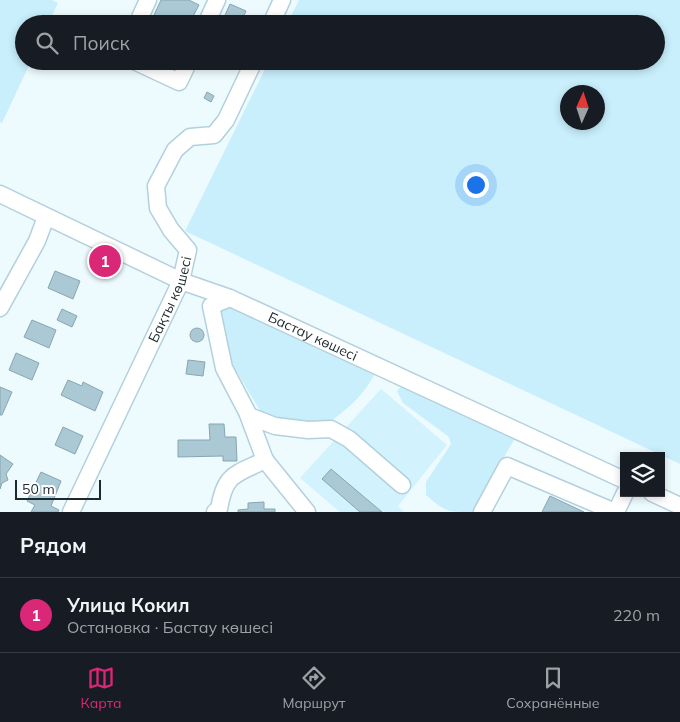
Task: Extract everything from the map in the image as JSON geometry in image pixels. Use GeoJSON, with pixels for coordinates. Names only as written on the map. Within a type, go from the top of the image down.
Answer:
{"type":"FeatureCollection","features":[{"type":"Feature","properties":{"kind":"street"},"geometry":{"type":"LineString","coordinates":[[141,15],[148,0]]}},
{"type":"Feature","properties":{"kind":"street"},"geometry":{"type":"LineString","coordinates":[[210,15],[216,0]]}},
{"type":"Feature","properties":{"kind":"street"},"geometry":{"type":"LineString","coordinates":[[275,15],[282,0]]}},
{"type":"Feature","properties":{"kind":"street"},"geometry":{"type":"LineString","coordinates":[[153,70],[179,82],[185,70]]}},
{"type":"Feature","properties":{"kind":"street","name":"Бақты көшесі"},"geometry":{"type":"LineString","coordinates":[[71,512],[182,281],[188,250],[171,230],[158,208],[156,186],[175,150],[190,137],[214,135],[226,120],[250,70]]}},
{"type":"Feature","properties":{"kind":"street","name":"Бастау көшесі"},"geometry":{"type":"LineString","coordinates":[[0,194],[182,281],[230,298],[620,478]]}},
{"type":"Feature","properties":{"kind":"street"},"geometry":{"type":"LineString","coordinates":[[0,308],[37,241],[46,217]]}},
{"type":"Feature","properties":{"kind":"street"},"geometry":{"type":"LineString","coordinates":[[230,298],[211,306],[224,368],[249,416],[265,460],[307,512]]}},
{"type":"Feature","properties":{"kind":"street"},"geometry":{"type":"LineString","coordinates":[[249,416],[275,426],[308,430],[332,430],[349,439],[402,485]]}},
{"type":"Feature","properties":{"kind":"street"},"geometry":{"type":"LineString","coordinates":[[214,512],[219,509],[222,492],[232,476],[265,460]]}},
{"type":"Feature","properties":{"kind":"street"},"geometry":{"type":"LineString","coordinates":[[482,512],[507,466],[616,512],[623,497]]}},
{"type":"Feature","properties":{"kind":"street"},"geometry":{"type":"LineString","coordinates":[[661,497],[680,506]]}},
{"type":"Feature","properties":{"kind":"shaded area"},"geometry":{"type":"Polygon","coordinates":[[[0,0],[52,0],[58,3],[52,15],[15,15],[15,70],[27,70],[2,123],[0,122],[0,0]]]}},
{"type":"Feature","properties":{"kind":"shaded area"},"geometry":{"type":"Polygon","coordinates":[[[299,0],[680,0],[680,464],[665,457],[665,452],[655,452],[185,231],[265,70],[665,70],[665,15],[292,15],[299,0]]]}},
{"type":"Feature","properties":{"kind":"shaded area"},"geometry":{"type":"Polygon","coordinates":[[[230,306],[375,373],[360,396],[327,424],[264,417],[229,359],[219,307],[230,306]]]}},
{"type":"Feature","properties":{"kind":"shaded area"},"geometry":{"type":"Polygon","coordinates":[[[403,384],[512,435],[514,440],[472,512],[447,510],[426,495],[426,482],[451,444],[449,437],[403,403],[397,391],[403,384]]]}},
{"type":"Feature","properties":{"kind":"shaded area"},"geometry":{"type":"Polygon","coordinates":[[[381,389],[447,445],[398,506],[404,512],[340,512],[300,478],[381,389]]]}},
{"type":"Feature","properties":{"kind":"building"},"geometry":{"type":"Polygon","coordinates":[[[161,0],[189,0],[199,5],[194,15],[154,15],[161,0]]]}},
{"type":"Feature","properties":{"kind":"building"},"geometry":{"type":"Polygon","coordinates":[[[230,4],[246,11],[244,15],[225,15],[230,4]]]}},
{"type":"Feature","properties":{"kind":"building"},"geometry":{"type":"Polygon","coordinates":[[[207,92],[214,96],[211,102],[204,98],[207,92]]]}},
{"type":"Feature","properties":{"kind":"building"},"geometry":{"type":"Polygon","coordinates":[[[55,271],[80,281],[73,299],[48,288],[55,271]]]}},
{"type":"Feature","properties":{"kind":"building"},"geometry":{"type":"Polygon","coordinates":[[[62,309],[77,316],[72,327],[57,320],[62,309]]]}},
{"type":"Feature","properties":{"kind":"building"},"geometry":{"type":"Polygon","coordinates":[[[32,320],[56,330],[49,348],[24,337],[32,320]]]}},
{"type":"Feature","properties":{"kind":"building"},"geometry":{"type":"Polygon","coordinates":[[[194,328],[200,328],[204,335],[200,342],[194,342],[190,338],[190,332],[194,328]]]}},
{"type":"Feature","properties":{"kind":"building"},"geometry":{"type":"Polygon","coordinates":[[[16,353],[39,363],[32,380],[9,370],[16,353]]]}},
{"type":"Feature","properties":{"kind":"building"},"geometry":{"type":"Polygon","coordinates":[[[188,360],[205,362],[203,376],[186,374],[188,360]]]}},
{"type":"Feature","properties":{"kind":"building"},"geometry":{"type":"Polygon","coordinates":[[[68,380],[82,386],[83,382],[103,392],[95,411],[61,395],[68,380]]]}},
{"type":"Feature","properties":{"kind":"building"},"geometry":{"type":"Polygon","coordinates":[[[0,387],[12,392],[2,415],[0,415],[0,387]]]}},
{"type":"Feature","properties":{"kind":"building"},"geometry":{"type":"Polygon","coordinates":[[[209,424],[224,424],[225,437],[236,437],[237,461],[223,461],[223,456],[178,457],[178,440],[210,440],[209,424]]]}},
{"type":"Feature","properties":{"kind":"building"},"geometry":{"type":"Polygon","coordinates":[[[63,427],[83,436],[75,454],[55,445],[63,427]]]}},
{"type":"Feature","properties":{"kind":"building"},"geometry":{"type":"Polygon","coordinates":[[[0,455],[13,464],[6,474],[8,480],[2,483],[0,489],[0,455]]]}},
{"type":"Feature","properties":{"kind":"building"},"geometry":{"type":"Polygon","coordinates":[[[331,469],[382,512],[360,512],[322,479],[331,469]]]}},
{"type":"Feature","properties":{"kind":"building"},"geometry":{"type":"Polygon","coordinates":[[[41,472],[61,481],[51,506],[59,510],[58,512],[31,512],[35,505],[27,501],[41,472]]]}},
{"type":"Feature","properties":{"kind":"building"},"geometry":{"type":"Polygon","coordinates":[[[550,496],[584,512],[542,512],[550,496]]]}},
{"type":"Feature","properties":{"kind":"building"},"geometry":{"type":"Polygon","coordinates":[[[264,502],[264,509],[275,509],[275,512],[238,512],[238,510],[248,509],[248,503],[264,502]]]}},
{"type":"Feature","properties":{"kind":"place","name":"Улица Кокил"},"geometry":{"type":"Point","coordinates":[105,261]}}]}
